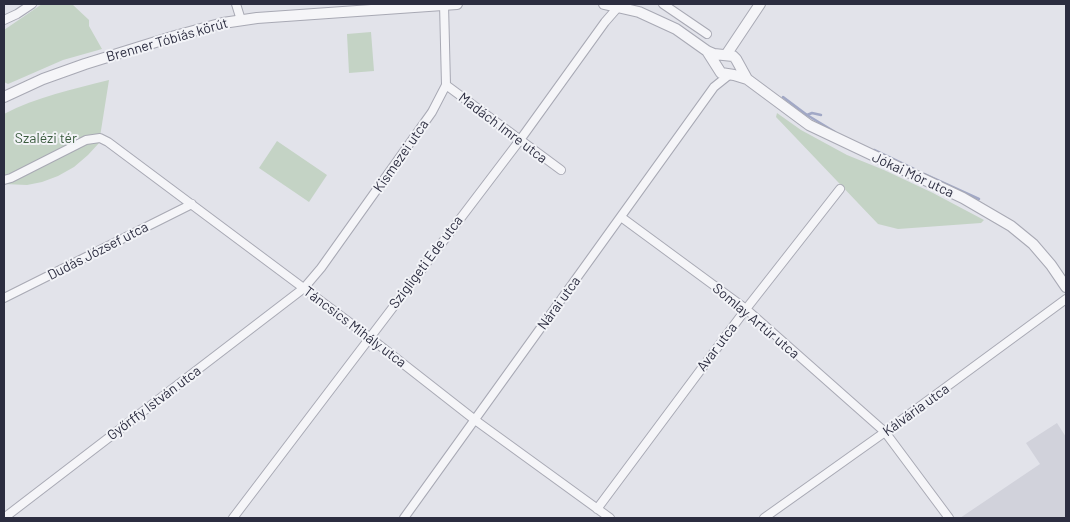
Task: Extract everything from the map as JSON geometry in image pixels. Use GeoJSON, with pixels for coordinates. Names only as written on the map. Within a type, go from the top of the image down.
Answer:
{"type":"FeatureCollection","features":[{"type":"Feature","properties":{"kind":"street"},"geometry":{"type":"LineString","coordinates":[[4,20],[32,4]]}},
{"type":"Feature","properties":{"kind":"street"},"geometry":{"type":"LineString","coordinates":[[236,4],[241,20]]}},
{"type":"Feature","properties":{"kind":"street","name":"Kismezei utca"},"geometry":{"type":"LineString","coordinates":[[304,288],[326,262],[432,112],[446,85],[444,4]]}},
{"type":"Feature","properties":{"kind":"street","name":"Brenner Tóbiás körút"},"geometry":{"type":"LineString","coordinates":[[4,97],[43,79],[117,54],[199,29],[241,20],[354,8],[457,4]]}},
{"type":"Feature","properties":{"kind":"street"},"geometry":{"type":"LineString","coordinates":[[604,4],[639,12],[676,29],[707,51],[731,57]]}},
{"type":"Feature","properties":{"kind":"street"},"geometry":{"type":"LineString","coordinates":[[663,4],[707,34]]}},
{"type":"Feature","properties":{"kind":"street","name":"Szigligeti Ede utca"},"geometry":{"type":"LineString","coordinates":[[233,518],[520,140],[605,22],[619,6]]}},
{"type":"Feature","properties":{"kind":"street"},"geometry":{"type":"LineString","coordinates":[[718,68],[719,60],[731,57],[740,44],[758,8]]}},
{"type":"Feature","properties":{"kind":"street"},"geometry":{"type":"LineString","coordinates":[[707,51],[718,68]]}},
{"type":"Feature","properties":{"kind":"street"},"geometry":{"type":"LineString","coordinates":[[729,75],[737,69],[731,57]]}},
{"type":"Feature","properties":{"kind":"street","name":"Jókai Mór utca"},"geometry":{"type":"LineString","coordinates":[[731,57],[747,79],[809,125],[963,198],[1011,226],[1033,244],[1066,287]]}},
{"type":"Feature","properties":{"kind":"street","name":"Jókai Mór utca"},"geometry":{"type":"LineString","coordinates":[[718,68],[723,74],[747,79]]}},
{"type":"Feature","properties":{"kind":"street","name":"Nárai utca"},"geometry":{"type":"LineString","coordinates":[[714,87],[718,68]]}},
{"type":"Feature","properties":{"kind":"street","name":"Nárai utca"},"geometry":{"type":"LineString","coordinates":[[404,518],[714,87],[729,75]]}},
{"type":"Feature","properties":{"kind":"street","name":"Madách Imre utca"},"geometry":{"type":"LineString","coordinates":[[446,85],[561,170]]}},
{"type":"Feature","properties":{"kind":"street","name":"Táncsics Mihály utca"},"geometry":{"type":"LineString","coordinates":[[4,180],[86,140],[100,138],[114,146],[192,204],[370,337],[476,420],[610,518]]}},
{"type":"Feature","properties":{"kind":"street","name":"Avar utca"},"geometry":{"type":"LineString","coordinates":[[597,508],[746,309],[840,189]]}},
{"type":"Feature","properties":{"kind":"street","name":"Dudás József utca"},"geometry":{"type":"LineString","coordinates":[[4,298],[192,204]]}},
{"type":"Feature","properties":{"kind":"street","name":"Somlay Artúr utca"},"geometry":{"type":"LineString","coordinates":[[622,216],[746,309],[885,432],[949,518]]}},
{"type":"Feature","properties":{"kind":"street","name":"Győrffy István utca"},"geometry":{"type":"LineString","coordinates":[[4,518],[304,288]]}},
{"type":"Feature","properties":{"kind":"street","name":"Kálvária utca"},"geometry":{"type":"LineString","coordinates":[[764,518],[1066,300]]}},
{"type":"Feature","properties":{"kind":"shaded area"},"geometry":{"type":"Polygon","coordinates":[[[1057,423],[1066,437],[1066,517],[960,518],[1040,464],[1026,443],[1057,423]]]}},
{"type":"Feature","properties":{"kind":"green space"},"geometry":{"type":"Polygon","coordinates":[[[42,4],[72,4],[89,20],[89,26],[102,49],[63,60],[8,84],[4,82],[4,30],[42,4]]]}},
{"type":"Feature","properties":{"kind":"green space"},"geometry":{"type":"Polygon","coordinates":[[[371,32],[374,71],[349,73],[347,34],[371,32]]]}},
{"type":"Feature","properties":{"kind":"green space","name":"Szalézi tér"},"geometry":{"type":"Polygon","coordinates":[[[109,80],[99,143],[88,155],[74,167],[42,182],[27,185],[4,184],[4,114],[42,98],[109,80]]]}},
{"type":"Feature","properties":{"kind":"green space"},"geometry":{"type":"Polygon","coordinates":[[[777,113],[801,130],[847,155],[933,193],[984,220],[981,223],[898,229],[878,224],[776,117],[777,113]]]}},
{"type":"Feature","properties":{"kind":"green space"},"geometry":{"type":"Polygon","coordinates":[[[277,141],[327,175],[309,202],[259,168],[277,141]]]}},
{"type":"Feature","properties":{"kind":"waterway"},"geometry":{"type":"LineString","coordinates":[[783,97],[807,115],[835,132]]}},
{"type":"Feature","properties":{"kind":"waterway"},"geometry":{"type":"LineString","coordinates":[[807,115],[812,113],[821,115]]}},
{"type":"Feature","properties":{"kind":"waterway"},"geometry":{"type":"LineString","coordinates":[[874,150],[914,169]]}},
{"type":"Feature","properties":{"kind":"waterway"},"geometry":{"type":"LineString","coordinates":[[924,174],[979,199]]}}]}
